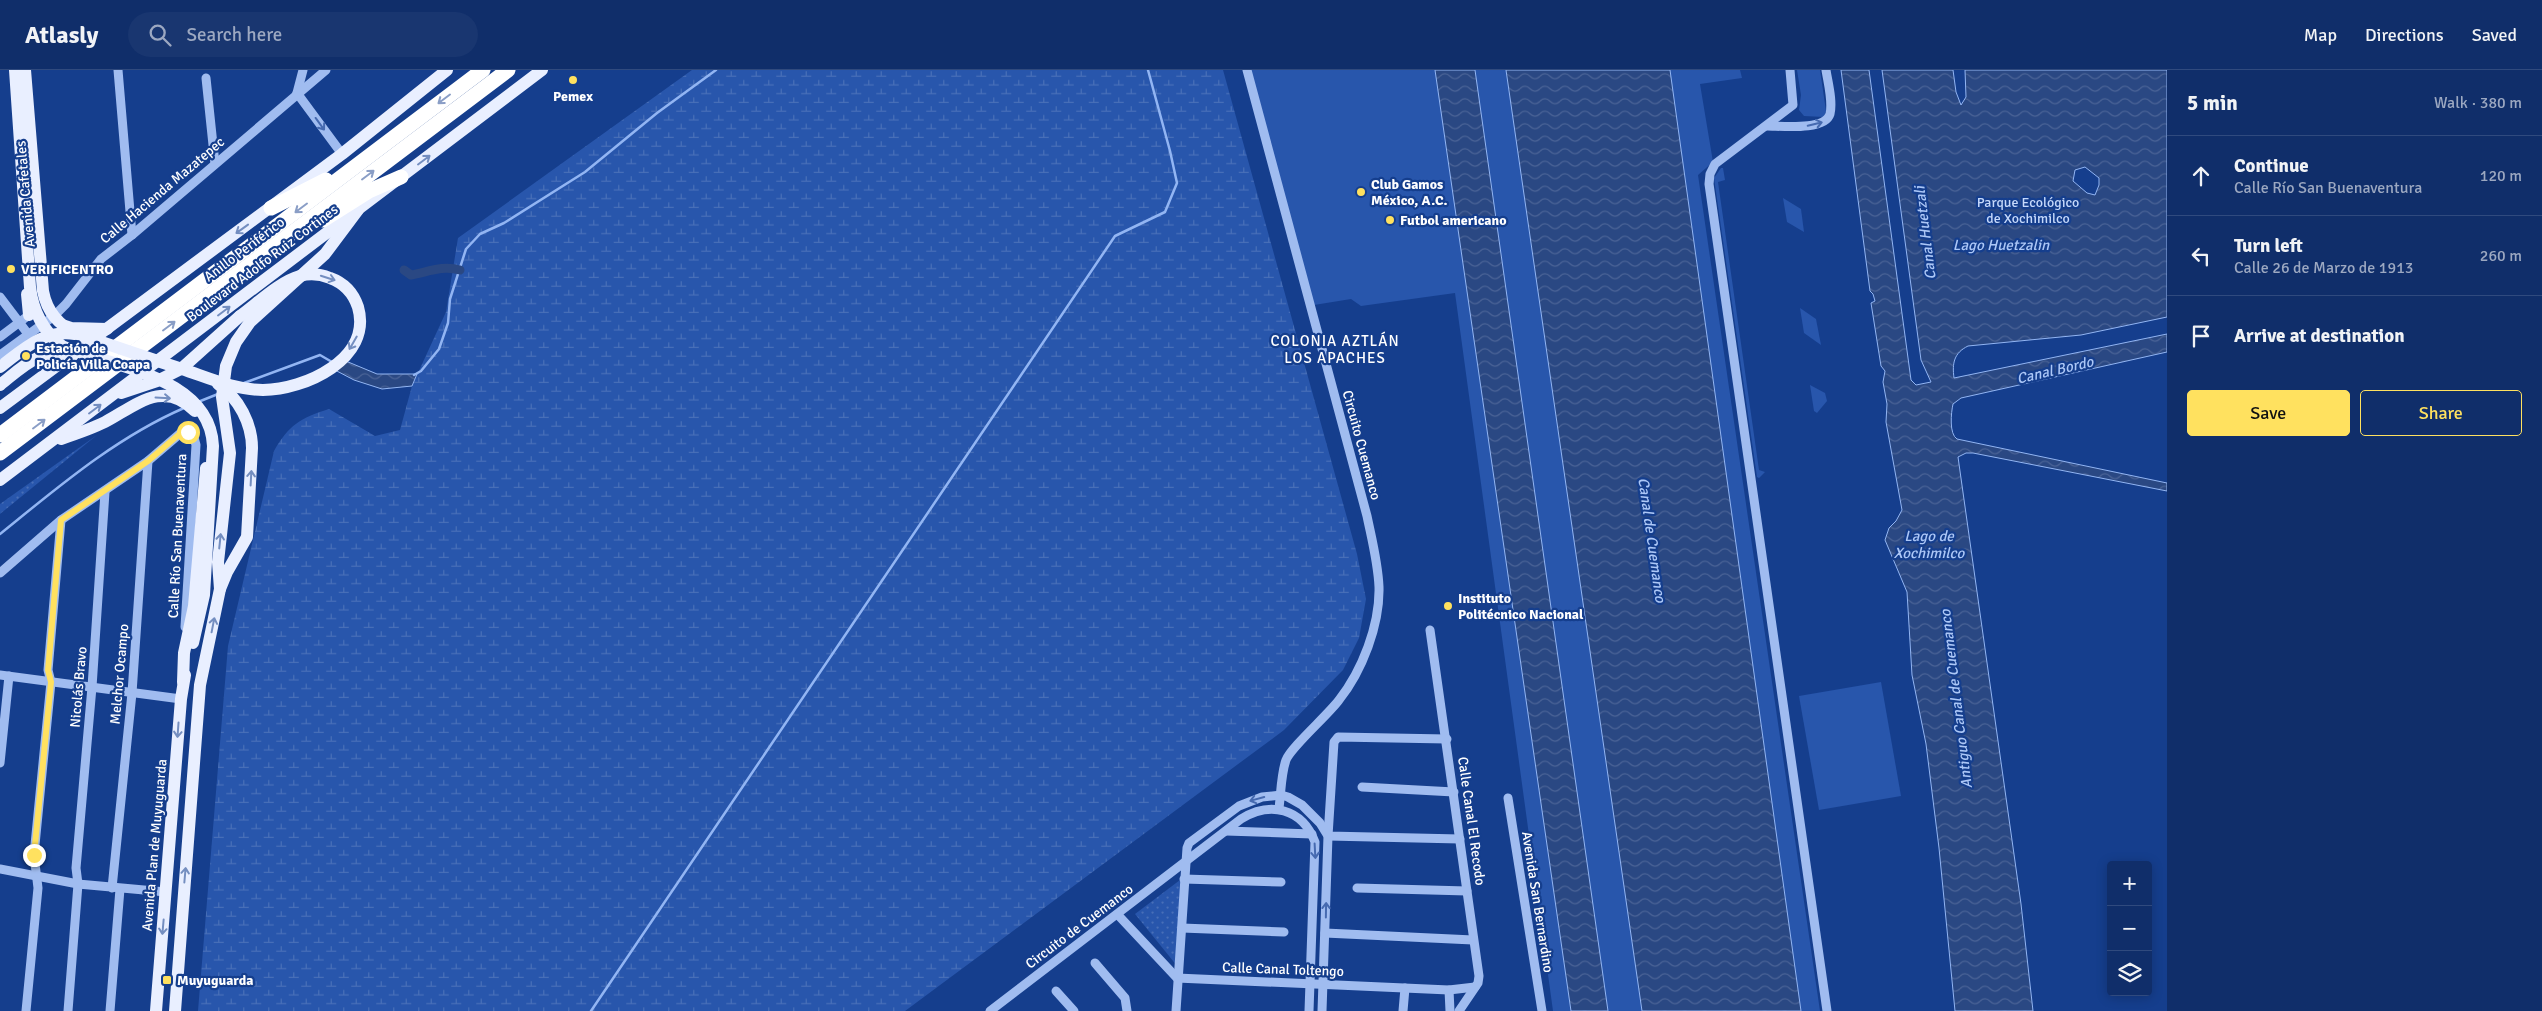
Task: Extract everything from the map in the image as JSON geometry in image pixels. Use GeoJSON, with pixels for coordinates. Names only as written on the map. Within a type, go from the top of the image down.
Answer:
{"type":"FeatureCollection","features":[{"type":"Feature","properties":{"kind":"highway","name":"Anillo Periférico"},"geometry":{"type":"LineString","coordinates":[[0,435],[483,70]]}},
{"type":"Feature","properties":{"kind":"highway","name":"Anillo Periférico"},"geometry":{"type":"LineString","coordinates":[[0,453],[508,70]]}},
{"type":"Feature","properties":{"kind":"highway"},"geometry":{"type":"LineString","coordinates":[[271,208],[359,164]]}},
{"type":"Feature","properties":{"kind":"highway"},"geometry":{"type":"LineString","coordinates":[[279,243],[320,222],[369,191],[401,177]]}},
{"type":"Feature","properties":{"kind":"main road","name":"Avenida Cafetales"},"geometry":{"type":"LineString","coordinates":[[9,70],[25,274],[24,318]]}},
{"type":"Feature","properties":{"kind":"main road"},"geometry":{"type":"LineString","coordinates":[[15,70],[30,287],[34,306],[50,337],[62,346],[178,388],[198,406],[209,424],[213,446],[204,595],[190,643]]}},
{"type":"Feature","properties":{"kind":"main road"},"geometry":{"type":"LineString","coordinates":[[25,70],[45,298],[54,318],[65,327],[78,334],[210,379],[228,386],[255,390],[282,389],[302,385],[321,376],[338,363],[355,340],[360,322],[356,302],[346,287],[325,276],[312,274],[288,282],[240,316],[181,369],[157,381],[112,396]]}},
{"type":"Feature","properties":{"kind":"main road","name":"Avenida Cafetales"},"geometry":{"type":"LineString","coordinates":[[31,70],[47,276],[54,316]]}},
{"type":"Feature","properties":{"kind":"main road"},"geometry":{"type":"LineString","coordinates":[[0,408],[271,208],[447,70]]}},
{"type":"Feature","properties":{"kind":"main road","name":"Boulevard Adolfo Ruiz Cortines"},"geometry":{"type":"LineString","coordinates":[[0,480],[542,70]]}},
{"type":"Feature","properties":{"kind":"main road"},"geometry":{"type":"LineString","coordinates":[[220,590],[218,562],[230,445],[222,405],[226,366],[236,342],[257,314],[325,254],[358,210]]}},
{"type":"Feature","properties":{"kind":"main road"},"geometry":{"type":"LineString","coordinates":[[25,274],[33,282],[44,281],[47,276]]}},
{"type":"Feature","properties":{"kind":"main road"},"geometry":{"type":"LineString","coordinates":[[54,316],[68,328],[107,329]]}},
{"type":"Feature","properties":{"kind":"main road"},"geometry":{"type":"LineString","coordinates":[[0,367],[40,338],[58,332],[78,334]]}},
{"type":"Feature","properties":{"kind":"main road"},"geometry":{"type":"LineString","coordinates":[[0,385],[32,360],[43,355],[59,353],[98,359]]}},
{"type":"Feature","properties":{"kind":"main road"},"geometry":{"type":"LineString","coordinates":[[175,1011],[200,685],[220,590],[226,572],[247,538],[252,441],[240,406],[224,388],[210,379]]}},
{"type":"Feature","properties":{"kind":"main road"},"geometry":{"type":"LineString","coordinates":[[49,443],[103,423],[137,402],[158,397],[183,402],[199,417],[206,434],[207,451],[190,643]]}},
{"type":"Feature","properties":{"kind":"main road","name":"Avenida Plan de Muyuguarda"},"geometry":{"type":"LineString","coordinates":[[156,1011],[181,699],[190,643]]}},
{"type":"Feature","properties":{"kind":"street"},"geometry":{"type":"LineString","coordinates":[[118,70],[132,235]]}},
{"type":"Feature","properties":{"kind":"street"},"geometry":{"type":"LineString","coordinates":[[303,70],[297,93],[342,154]]}},
{"type":"Feature","properties":{"kind":"street","name":"Calle Hacienda Mazatepec"},"geometry":{"type":"LineString","coordinates":[[0,355],[54,316],[66,304],[101,259],[132,235],[326,70]]}},
{"type":"Feature","properties":{"kind":"street","name":"Circuito Cuemanco"},"geometry":{"type":"LineString","coordinates":[[1247,70],[1367,516],[1377,567],[1379,590],[1372,630],[1355,674],[1339,701],[1290,753],[1285,767],[1279,808]]}},
{"type":"Feature","properties":{"kind":"street"},"geometry":{"type":"LineString","coordinates":[[1790,70],[1794,105],[1716,164],[1710,174],[1709,184],[1827,1011]]}},
{"type":"Feature","properties":{"kind":"street"},"geometry":{"type":"LineString","coordinates":[[1767,126],[1813,125],[1823,122],[1829,117],[1831,108],[1826,70]]}},
{"type":"Feature","properties":{"kind":"street"},"geometry":{"type":"LineString","coordinates":[[206,78],[214,164]]}},
{"type":"Feature","properties":{"kind":"street"},"geometry":{"type":"LineString","coordinates":[[0,297],[24,318],[28,334]]}},
{"type":"Feature","properties":{"kind":"street"},"geometry":{"type":"LineString","coordinates":[[14,344],[2,332],[50,300]]}},
{"type":"Feature","properties":{"kind":"street"},"geometry":{"type":"LineString","coordinates":[[24,318],[54,316]]}},
{"type":"Feature","properties":{"kind":"street","name":"Calle Río San Buenaventura"},"geometry":{"type":"LineString","coordinates":[[0,573],[61,520],[105,492],[148,461],[183,431],[194,437],[196,445],[185,606],[190,643]]}},
{"type":"Feature","properties":{"kind":"street","name":"Melchor Ocampo"},"geometry":{"type":"LineString","coordinates":[[110,1011],[116,888],[148,461]]}},
{"type":"Feature","properties":{"kind":"street","name":"Nicolás Bravo"},"geometry":{"type":"LineString","coordinates":[[68,1011],[78,884],[76,868],[92,687],[105,492]]}},
{"type":"Feature","properties":{"kind":"street"},"geometry":{"type":"LineString","coordinates":[[26,1011],[38,888],[34,855],[51,682],[48,670],[61,520]]}},
{"type":"Feature","properties":{"kind":"street","name":"Calle Canal El Recodo"},"geometry":{"type":"LineString","coordinates":[[1430,630],[1447,739],[1479,976],[1475,987],[1459,1011]]}},
{"type":"Feature","properties":{"kind":"street"},"geometry":{"type":"LineString","coordinates":[[0,764],[5,676],[181,699]]}},
{"type":"Feature","properties":{"kind":"street"},"geometry":{"type":"LineString","coordinates":[[1322,1011],[1328,836],[1334,742],[1338,737],[1447,739]]}},
{"type":"Feature","properties":{"kind":"street"},"geometry":{"type":"LineString","coordinates":[[1362,787],[1454,792]]}},
{"type":"Feature","properties":{"kind":"street"},"geometry":{"type":"LineString","coordinates":[[1176,1011],[1185,862],[1189,843],[1238,806],[1262,797],[1281,795],[1310,812],[1328,836]]}},
{"type":"Feature","properties":{"kind":"street","name":"Avenida San Bernardino"},"geometry":{"type":"LineString","coordinates":[[1508,798],[1542,1011]]}},
{"type":"Feature","properties":{"kind":"street"},"geometry":{"type":"LineString","coordinates":[[1279,808],[1303,821],[1312,834],[1316,857],[1309,1011]]}},
{"type":"Feature","properties":{"kind":"street","name":"Circuito de Cuemanco"},"geometry":{"type":"LineString","coordinates":[[990,1011],[1226,831],[1256,811],[1279,808]]}},
{"type":"Feature","properties":{"kind":"street"},"geometry":{"type":"LineString","coordinates":[[1226,831],[1312,834]]}},
{"type":"Feature","properties":{"kind":"street"},"geometry":{"type":"LineString","coordinates":[[1328,836],[1460,839]]}},
{"type":"Feature","properties":{"kind":"street"},"geometry":{"type":"LineString","coordinates":[[0,869],[78,884],[166,892]]}},
{"type":"Feature","properties":{"kind":"street"},"geometry":{"type":"LineString","coordinates":[[1184,879],[1281,882]]}},
{"type":"Feature","properties":{"kind":"street"},"geometry":{"type":"LineString","coordinates":[[1357,888],[1467,890]]}},
{"type":"Feature","properties":{"kind":"street"},"geometry":{"type":"LineString","coordinates":[[1118,915],[1177,978]]}},
{"type":"Feature","properties":{"kind":"street"},"geometry":{"type":"LineString","coordinates":[[1182,928],[1284,932]]}},
{"type":"Feature","properties":{"kind":"street"},"geometry":{"type":"LineString","coordinates":[[1326,933],[1473,940]]}},
{"type":"Feature","properties":{"kind":"street"},"geometry":{"type":"LineString","coordinates":[[1095,963],[1126,998],[1127,1011]]}},
{"type":"Feature","properties":{"kind":"street","name":"Calle Canal Toltengo"},"geometry":{"type":"LineString","coordinates":[[1177,978],[1449,990],[1475,987]]}},
{"type":"Feature","properties":{"kind":"street"},"geometry":{"type":"LineString","coordinates":[[1403,1011],[1405,988]]}},
{"type":"Feature","properties":{"kind":"street"},"geometry":{"type":"LineString","coordinates":[[1449,990],[1450,1011]]}},
{"type":"Feature","properties":{"kind":"street"},"geometry":{"type":"LineString","coordinates":[[1056,991],[1074,1011]]}},
{"type":"Feature","properties":{"kind":"green space"},"geometry":{"type":"Polygon","coordinates":[[[692,70],[1223,70],[1357,554],[1366,599],[1359,638],[1343,670],[1284,730],[905,1011],[198,1011],[228,646],[274,451],[279,442],[296,424],[303,419],[329,409],[375,436],[400,430],[412,386],[446,312],[458,238],[692,70]]]}},
{"type":"Feature","properties":{"kind":"green space"},"geometry":{"type":"Polygon","coordinates":[[[1248,70],[1740,70],[1742,78],[1700,84],[1713,162],[1698,175],[1820,1011],[1553,1011],[1455,293],[1361,306],[1351,299],[1314,305],[1248,70]]]}},
{"type":"Feature","properties":{"kind":"green space"},"geometry":{"type":"Polygon","coordinates":[[[1797,70],[1820,70],[1826,111],[1824,117],[1804,116],[1799,110],[1801,95],[1797,70]]]}},
{"type":"Feature","properties":{"kind":"green space"},"geometry":{"type":"Polygon","coordinates":[[[1723,168],[1725,180],[1718,182],[1759,470],[1765,472],[1759,478],[1757,477],[1714,178],[1723,168]]]}},
{"type":"Feature","properties":{"kind":"green space"},"geometry":{"type":"Polygon","coordinates":[[[1783,198],[1801,209],[1804,232],[1787,222],[1783,198]]]}},
{"type":"Feature","properties":{"kind":"green space"},"geometry":{"type":"Polygon","coordinates":[[[1800,308],[1816,319],[1821,345],[1804,333],[1800,308]]]}},
{"type":"Feature","properties":{"kind":"green space"},"geometry":{"type":"Polygon","coordinates":[[[1810,385],[1825,393],[1827,401],[1817,413],[1814,411],[1810,385]]]}},
{"type":"Feature","properties":{"kind":"green space"},"geometry":{"type":"Polygon","coordinates":[[[97,435],[0,514],[0,504],[97,435]]]}},
{"type":"Feature","properties":{"kind":"green space"},"geometry":{"type":"Polygon","coordinates":[[[1881,682],[1901,796],[1819,810],[1799,696],[1881,682]]]}},
{"type":"Feature","properties":{"kind":"green space"},"geometry":{"type":"Polygon","coordinates":[[[1188,874],[1182,972],[1135,914],[1188,874]]]}},
{"type":"Feature","properties":{"kind":"water"},"geometry":{"type":"Polygon","coordinates":[[[1435,70],[1475,70],[1608,1011],[1571,1011],[1435,70]]]}},
{"type":"Feature","properties":{"kind":"water","name":"Canal de Cuemanco"},"geometry":{"type":"Polygon","coordinates":[[[1506,70],[1670,70],[1801,1011],[1642,1011],[1506,70]]]}},
{"type":"Feature","properties":{"kind":"water"},"geometry":{"type":"Polygon","coordinates":[[[1841,70],[1869,70],[1911,380],[1916,385],[1931,382],[1921,360],[1882,70],[1953,70],[1956,92],[1961,105],[1966,97],[1965,70],[2167,70],[2167,317],[2081,335],[1968,346],[1957,355],[1953,368],[1954,378],[2167,334],[2167,352],[1961,398],[1953,404],[1952,428],[1957,439],[2167,483],[2167,491],[1973,453],[1966,453],[1958,457],[2021,904],[2033,1011],[1955,1011],[1939,848],[1926,744],[1912,675],[1907,592],[1885,540],[1889,528],[1896,521],[1902,510],[1886,422],[1887,404],[1883,382],[1885,371],[1881,366],[1871,303],[1875,301],[1870,291],[1841,70]],[[2085,167],[2075,170],[2073,181],[2087,193],[2095,195],[2099,185],[2099,178],[2085,167]]]}},
{"type":"Feature","properties":{"kind":"water"},"geometry":{"type":"Polygon","coordinates":[[[341,359],[377,374],[417,374],[412,386],[382,389],[354,380],[333,369],[341,359]]]}},
{"type":"Feature","properties":{"kind":"waterway"},"geometry":{"type":"LineString","coordinates":[[414,375],[421,371],[439,349],[448,323],[450,299],[466,249],[480,234],[504,223],[585,172],[657,113],[716,70]]}},
{"type":"Feature","properties":{"kind":"waterway"},"geometry":{"type":"LineString","coordinates":[[591,1011],[1115,236],[1165,212],[1177,183],[1148,70]]}},
{"type":"Feature","properties":{"kind":"waterway"},"geometry":{"type":"LineString","coordinates":[[404,270],[411,275],[441,269],[460,270]]}},
{"type":"Feature","properties":{"kind":"waterway"},"geometry":{"type":"LineString","coordinates":[[244,383],[320,355],[332,362]]}},
{"type":"Feature","properties":{"kind":"waterway"},"geometry":{"type":"LineString","coordinates":[[198,402],[218,394]]}},
{"type":"Feature","properties":{"kind":"waterway"},"geometry":{"type":"LineString","coordinates":[[0,534],[110,449],[159,420],[184,408]]}},
{"type":"Feature","properties":{"kind":"place","name":"Pemex"},"geometry":{"type":"Point","coordinates":[573,80]}},
{"type":"Feature","properties":{"kind":"place","name":"Club Gamos México, A.C."},"geometry":{"type":"Point","coordinates":[1361,192]}},
{"type":"Feature","properties":{"kind":"place","name":"Futbol americano"},"geometry":{"type":"Point","coordinates":[1390,220]}},
{"type":"Feature","properties":{"kind":"place","name":"VERIFICENTRO"},"geometry":{"type":"Point","coordinates":[11,269]}},
{"type":"Feature","properties":{"kind":"place","name":"Estación de Policía Villa Coapa"},"geometry":{"type":"Point","coordinates":[26,356]}},
{"type":"Feature","properties":{"kind":"place","name":"Instituto Politécnico Nacional"},"geometry":{"type":"Point","coordinates":[1448,606]}},
{"type":"Feature","properties":{"kind":"place","name":"Muyuguarda"},"geometry":{"type":"Point","coordinates":[167,980]}},
{"type":"Feature","properties":{"kind":"district","name":"COLONIA AZTLÁN LOS APACHES"},"geometry":{"type":"Point","coordinates":[1335,350]}},
{"type":"Feature","properties":{"kind":"route"},"geometry":{"type":"LineString","coordinates":[[34,855],[51,682],[48,670],[61,520],[105,492],[148,461],[183,431],[188,432]]}},
{"type":"Feature","properties":{"kind":"park label","name":"Parque Ecológico de Xochimilco"},"geometry":{"type":"Point","coordinates":[2028,210]}},
{"type":"Feature","properties":{"kind":"water label","name":"Canal Huetzali"},"geometry":{"type":"Point","coordinates":[1925,233]}},
{"type":"Feature","properties":{"kind":"water label","name":"Lago Huetzalin"},"geometry":{"type":"Point","coordinates":[2001,245]}},
{"type":"Feature","properties":{"kind":"water label","name":"Canal Bordo"},"geometry":{"type":"Point","coordinates":[2055,370]}},
{"type":"Feature","properties":{"kind":"water label","name":"Lago de Xochimilco"},"geometry":{"type":"Point","coordinates":[1929,544]}},
{"type":"Feature","properties":{"kind":"water label","name":"Antiguo Canal de Cuemanco"},"geometry":{"type":"Point","coordinates":[1956,699]}}]}
